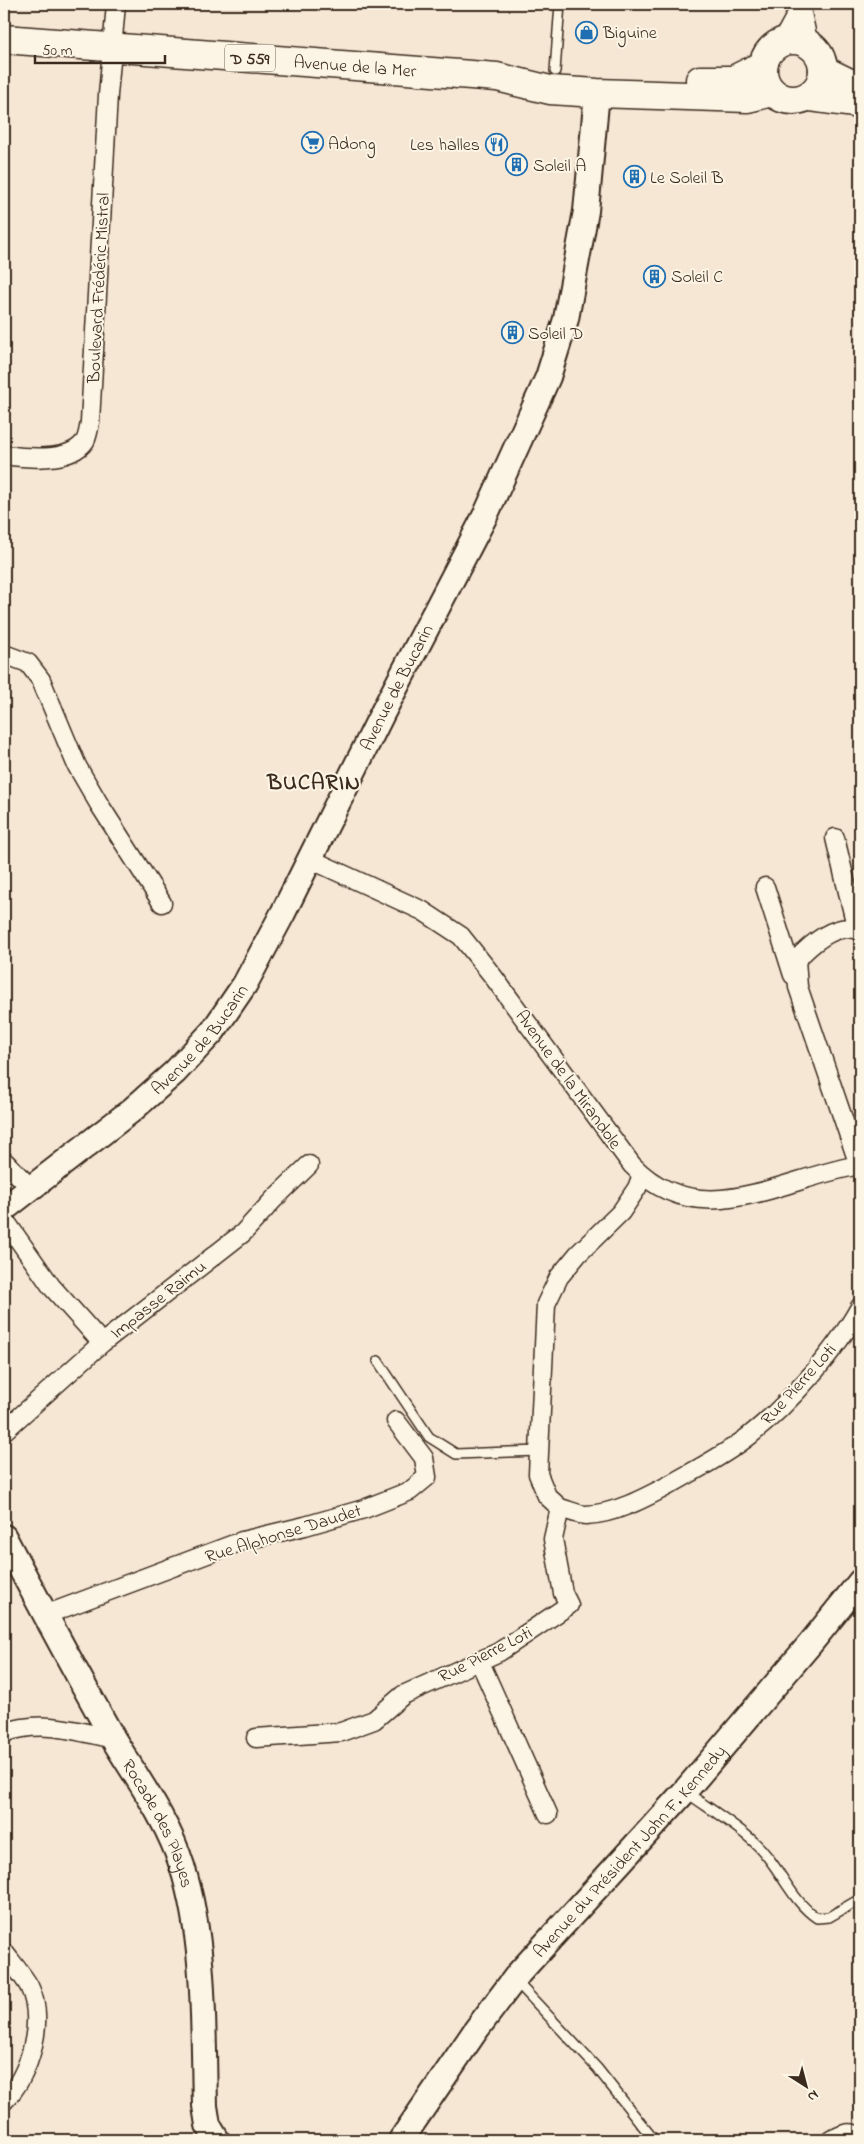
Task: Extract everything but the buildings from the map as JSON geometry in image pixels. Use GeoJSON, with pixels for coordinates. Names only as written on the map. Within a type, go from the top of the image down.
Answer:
{"type":"FeatureCollection","features":[{"type":"Feature","properties":{"kind":"main road","name":"Avenue de la Mer"},"geometry":{"type":"LineString","coordinates":[[4,39],[497,77],[550,90],[748,98],[772,92]]}},
{"type":"Feature","properties":{"kind":"main road"},"geometry":{"type":"LineString","coordinates":[[808,97],[821,80],[821,60],[809,45],[800,41],[790,40],[781,42],[772,48],[766,56],[763,65],[763,75],[766,84],[772,92],[780,98],[790,100],[808,97],[860,104]]}},
{"type":"Feature","properties":{"kind":"main road","name":"Avenue de la Mer"},"geometry":{"type":"LineString","coordinates":[[497,77],[555,71],[656,80],[733,80],[763,65]]}},
{"type":"Feature","properties":{"kind":"main road"},"geometry":{"type":"LineString","coordinates":[[822,70],[860,88]]}},
{"type":"Feature","properties":{"kind":"street","name":"Boulevard Frédéric Mistral"},"geometry":{"type":"LineString","coordinates":[[4,455],[25,458],[47,458],[70,453],[85,441],[90,422],[108,95],[116,4]]}},
{"type":"Feature","properties":{"kind":"street"},"geometry":{"type":"LineString","coordinates":[[781,42],[800,6]]}},
{"type":"Feature","properties":{"kind":"street"},"geometry":{"type":"LineString","coordinates":[[800,6],[809,45]]}},
{"type":"Feature","properties":{"kind":"street","name":"Avenue de Bucarin"},"geometry":{"type":"LineString","coordinates":[[4,1210],[132,1110],[175,1072],[213,1031],[245,984],[486,514],[548,377],[566,319],[586,211],[597,93]]}},
{"type":"Feature","properties":{"kind":"street"},"geometry":{"type":"LineString","coordinates":[[4,654],[28,663],[41,680],[77,766],[162,903]]}},
{"type":"Feature","properties":{"kind":"street"},"geometry":{"type":"LineString","coordinates":[[798,987],[796,960],[812,943],[844,928],[859,931],[835,838]]}},
{"type":"Feature","properties":{"kind":"street","name":"Avenue de la Mirandole"},"geometry":{"type":"LineString","coordinates":[[310,859],[423,911],[461,936],[492,975],[632,1165],[655,1184],[676,1193],[718,1199],[741,1198],[860,1165]]}},
{"type":"Feature","properties":{"kind":"street"},"geometry":{"type":"LineString","coordinates":[[765,887],[860,1165]]}},
{"type":"Feature","properties":{"kind":"street"},"geometry":{"type":"LineString","coordinates":[[4,1161],[32,1189]]}},
{"type":"Feature","properties":{"kind":"street","name":"Impasse Raimu"},"geometry":{"type":"LineString","coordinates":[[4,1431],[102,1343],[243,1233],[309,1165]]}},
{"type":"Feature","properties":{"kind":"street"},"geometry":{"type":"LineString","coordinates":[[560,1508],[547,1496],[538,1474],[546,1304],[559,1277],[578,1254],[621,1212],[637,1188],[642,1175]]}},
{"type":"Feature","properties":{"kind":"street"},"geometry":{"type":"LineString","coordinates":[[4,1219],[51,1286],[102,1343]]}},
{"type":"Feature","properties":{"kind":"street","name":"Rue Pierre Loti"},"geometry":{"type":"LineString","coordinates":[[256,1738],[341,1732],[374,1720],[403,1695],[499,1652],[569,1605],[563,1592],[553,1539],[560,1508],[584,1515],[607,1512],[639,1500],[705,1465],[747,1437],[772,1415],[806,1379],[835,1345],[860,1307]]}},
{"type":"Feature","properties":{"kind":"street","name":"Rue Alphonse Daudet"},"geometry":{"type":"LineString","coordinates":[[45,1615],[242,1541],[306,1526],[410,1491],[426,1477],[424,1458],[396,1421]]}},
{"type":"Feature","properties":{"kind":"street","name":"Rocade des Playes"},"geometry":{"type":"LineString","coordinates":[[4,1537],[114,1740],[162,1821],[182,1866],[199,1956],[202,1992],[205,2106],[208,2125],[217,2140]]}},
{"type":"Feature","properties":{"kind":"street","name":"Avenue du Président John F. Kennedy"},"geometry":{"type":"LineString","coordinates":[[402,2137],[476,2030],[514,1979],[685,1791],[860,1582]]}},
{"type":"Feature","properties":{"kind":"street"},"geometry":{"type":"LineString","coordinates":[[479,1660],[548,1814]]}},
{"type":"Feature","properties":{"kind":"street"},"geometry":{"type":"LineString","coordinates":[[4,1733],[33,1725],[49,1726],[114,1740]]}},
{"type":"Feature","properties":{"kind":"street"},"geometry":{"type":"LineString","coordinates":[[4,1952],[29,1987],[34,2005],[36,2027],[33,2050],[22,2075],[4,2101]]}},
{"type":"Feature","properties":{"kind":"lane"},"geometry":{"type":"LineString","coordinates":[[555,71],[560,4]]}},
{"type":"Feature","properties":{"kind":"lane"},"geometry":{"type":"LineString","coordinates":[[378,1360],[430,1437],[456,1454],[540,1451]]}},
{"type":"Feature","properties":{"kind":"lane"},"geometry":{"type":"LineString","coordinates":[[685,1791],[755,1842],[774,1865],[807,1912],[817,1918],[830,1917],[860,1899]]}},
{"type":"Feature","properties":{"kind":"lane"},"geometry":{"type":"LineString","coordinates":[[514,1979],[596,2068],[654,2140]]}},
{"type":"Feature","properties":{"kind":"lane"},"geometry":{"type":"LineString","coordinates":[[824,2140],[846,2129],[860,2132]]}},
{"type":"Feature","properties":{"kind":"place","name":"Biguine"},"geometry":{"type":"Point","coordinates":[587,32]}},
{"type":"Feature","properties":{"kind":"place","name":"Adong"},"geometry":{"type":"Point","coordinates":[312,143]}},
{"type":"Feature","properties":{"kind":"place","name":"Les halles"},"geometry":{"type":"Point","coordinates":[496,144]}},
{"type":"Feature","properties":{"kind":"place","name":"Soleil A"},"geometry":{"type":"Point","coordinates":[517,165]}},
{"type":"Feature","properties":{"kind":"place","name":"Le Soleil B"},"geometry":{"type":"Point","coordinates":[634,177]}},
{"type":"Feature","properties":{"kind":"place","name":"Soleil C"},"geometry":{"type":"Point","coordinates":[655,276]}},
{"type":"Feature","properties":{"kind":"place","name":"Soleil D"},"geometry":{"type":"Point","coordinates":[512,333]}},
{"type":"Feature","properties":{"kind":"district","name":"BUCARIN"},"geometry":{"type":"Point","coordinates":[314,781]}}]}
